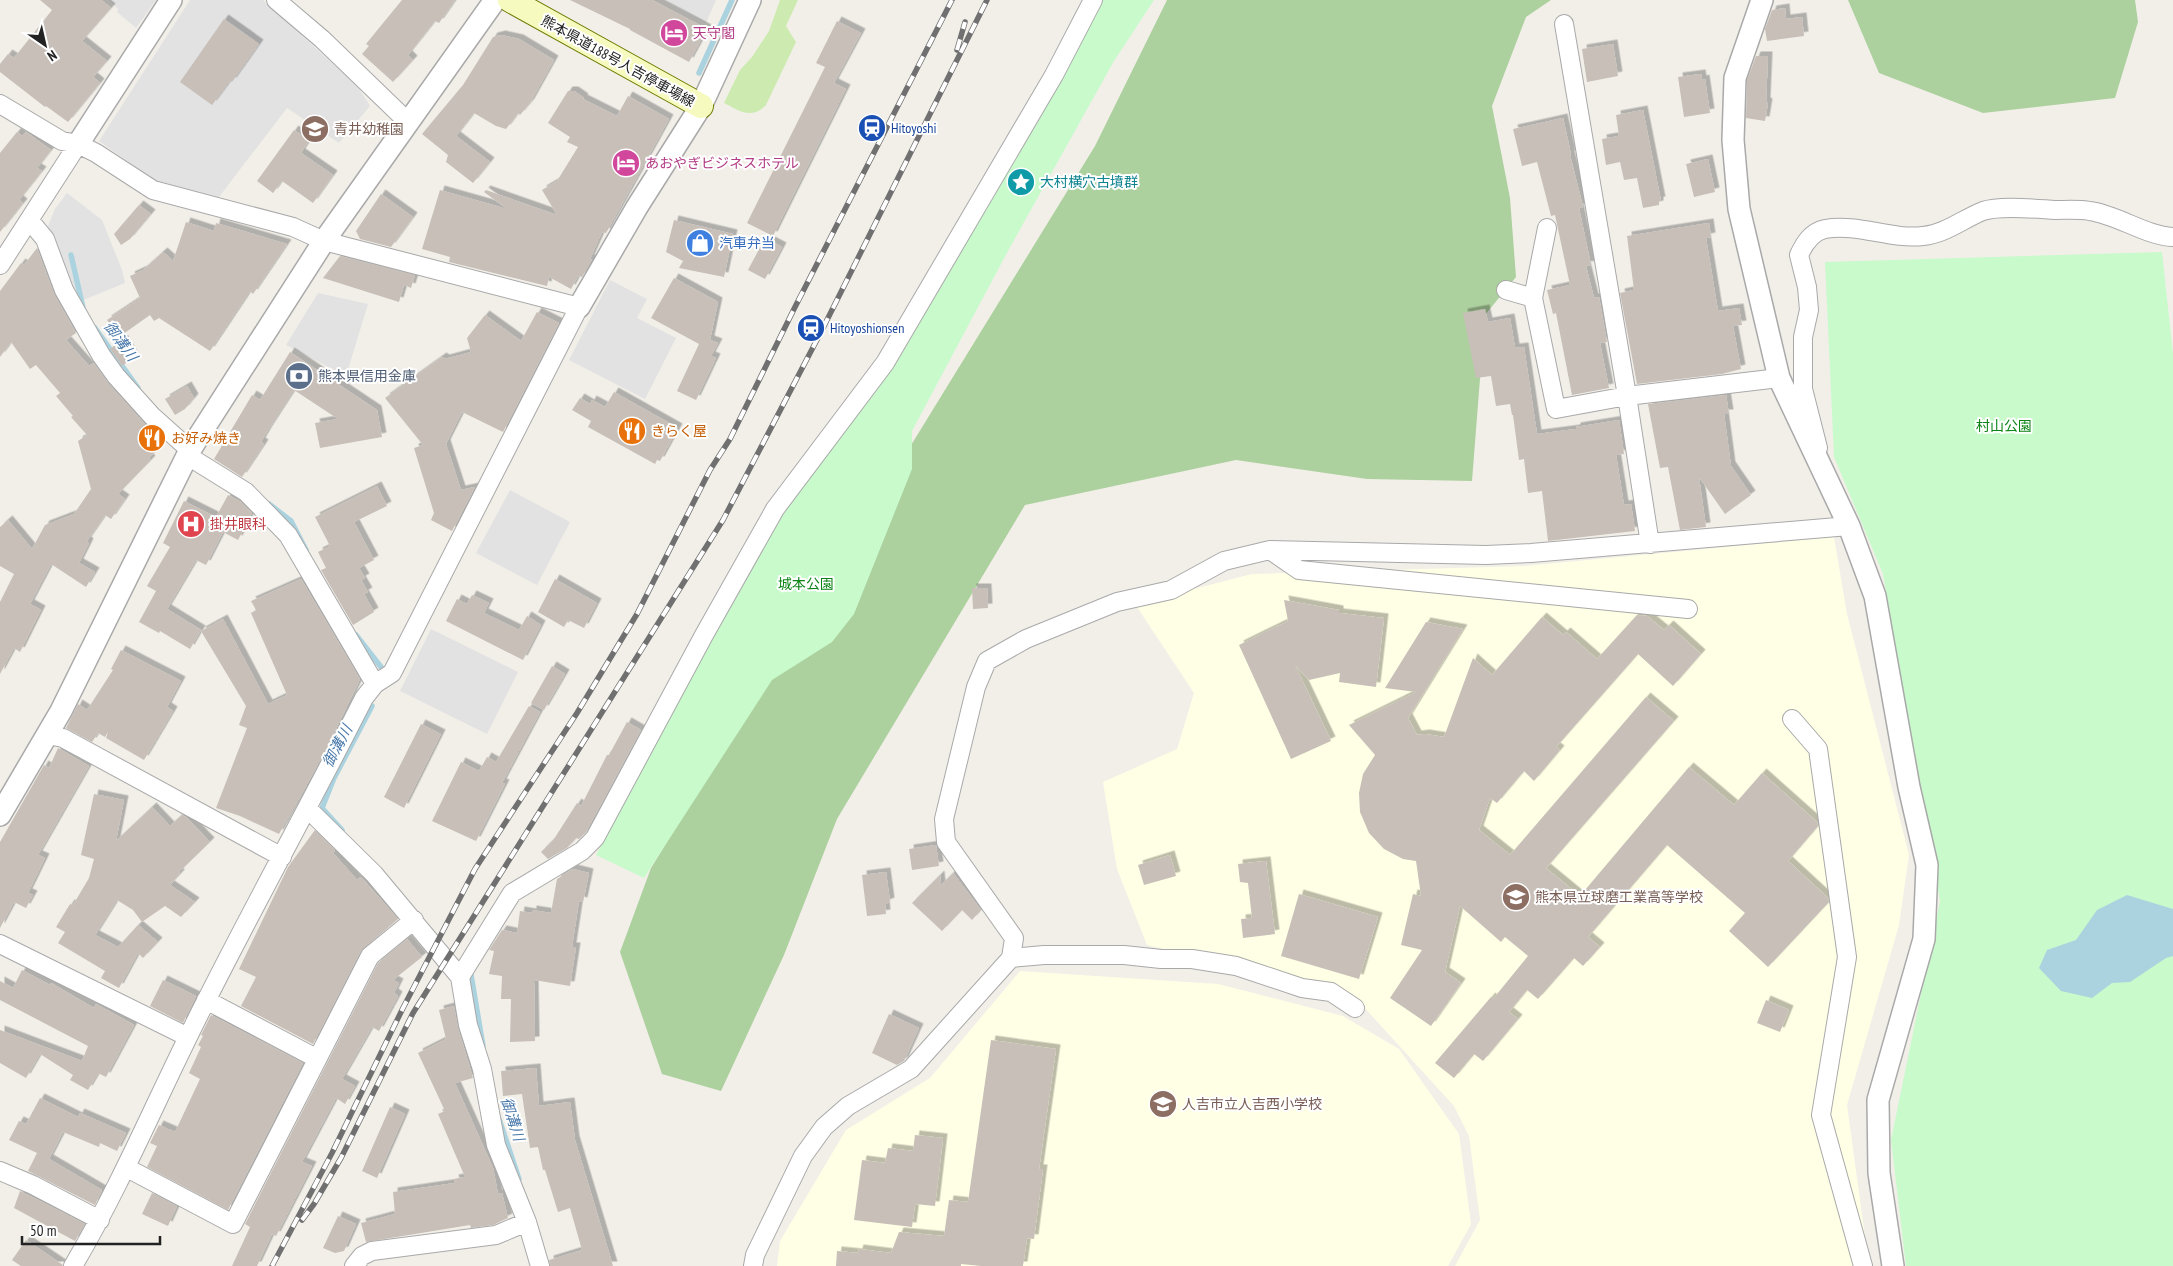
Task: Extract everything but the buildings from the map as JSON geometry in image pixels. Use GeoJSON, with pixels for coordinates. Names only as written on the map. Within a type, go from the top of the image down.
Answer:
{"type":"FeatureCollection","features":[{"type":"Feature","properties":{"kind":"main road","name":"熊本県道188号人吉停車場線"},"geometry":{"type":"LineString","coordinates":[[510,0],[701,106]]}},
{"type":"Feature","properties":{"kind":"street"},"geometry":{"type":"LineString","coordinates":[[0,265],[171,0]]}},
{"type":"Feature","properties":{"kind":"street"},"geometry":{"type":"LineString","coordinates":[[276,0],[322,39],[408,122]]}},
{"type":"Feature","properties":{"kind":"street"},"geometry":{"type":"LineString","coordinates":[[2,807],[48,735],[189,453],[324,241],[495,0]]}},
{"type":"Feature","properties":{"kind":"street"},"geometry":{"type":"LineString","coordinates":[[73,1266],[127,1168],[206,1000],[308,809],[364,698],[375,684],[392,672],[579,306],[637,207],[701,106],[750,0]]}},
{"type":"Feature","properties":{"kind":"street"},"geometry":{"type":"LineString","coordinates":[[460,977],[512,893],[582,851],[595,838],[704,635],[775,509],[885,363],[1054,76],[1093,0]]}},
{"type":"Feature","properties":{"kind":"street"},"geometry":{"type":"LineString","coordinates":[[1762,0],[1735,78],[1733,140],[1739,209],[1779,378],[1849,526],[1875,596],[1909,787],[1927,865],[1924,939],[1878,1100],[1879,1173],[1893,1266]]}},
{"type":"Feature","properties":{"kind":"street"},"geometry":{"type":"LineString","coordinates":[[1564,24],[1628,396],[1650,544]]}},
{"type":"Feature","properties":{"kind":"street"},"geometry":{"type":"LineString","coordinates":[[0,104],[62,142],[78,144],[96,153],[153,190],[293,227],[324,241],[579,306]]}},
{"type":"Feature","properties":{"kind":"street"},"geometry":{"type":"LineString","coordinates":[[1820,466],[1814,429],[1802,389],[1803,337],[1809,310],[1808,287],[1799,255],[1806,240],[1823,230],[1839,228],[1907,237],[1926,236],[1946,229],[1986,210],[2025,208],[2088,210],[2112,215],[2150,231],[2173,237]]}},
{"type":"Feature","properties":{"kind":"street"},"geometry":{"type":"LineString","coordinates":[[30,221],[45,239],[64,290],[101,356],[116,376],[152,416],[189,453],[246,492],[288,535],[375,684]]}},
{"type":"Feature","properties":{"kind":"street"},"geometry":{"type":"LineString","coordinates":[[1547,228],[1533,298],[1556,409],[1628,396],[1779,378]]}},
{"type":"Feature","properties":{"kind":"street"},"geometry":{"type":"LineString","coordinates":[[1506,290],[1533,298]]}},
{"type":"Feature","properties":{"kind":"street"},"geometry":{"type":"LineString","coordinates":[[753,1266],[755,1255],[803,1156],[824,1127],[848,1106],[911,1069],[1011,958],[1014,938],[946,842],[944,819],[976,687],[987,661],[1026,640],[1117,602],[1171,590],[1224,561],[1270,550],[1486,555],[1650,544],[1849,526]]}},
{"type":"Feature","properties":{"kind":"street"},"geometry":{"type":"LineString","coordinates":[[1270,550],[1300,570],[1688,609]]}},
{"type":"Feature","properties":{"kind":"street"},"geometry":{"type":"LineString","coordinates":[[1792,719],[1818,749],[1847,956],[1822,1115],[1863,1266]]}},
{"type":"Feature","properties":{"kind":"street"},"geometry":{"type":"LineString","coordinates":[[48,735],[63,738],[282,858]]}},
{"type":"Feature","properties":{"kind":"street"},"geometry":{"type":"LineString","coordinates":[[308,809],[374,874],[460,977],[468,1025],[482,1069],[496,1144],[527,1222],[540,1266]]}},
{"type":"Feature","properties":{"kind":"street"},"geometry":{"type":"LineString","coordinates":[[127,1168],[232,1224],[370,956],[414,920]]}},
{"type":"Feature","properties":{"kind":"street"},"geometry":{"type":"LineString","coordinates":[[0,944],[188,1037]]}},
{"type":"Feature","properties":{"kind":"street"},"geometry":{"type":"LineString","coordinates":[[1011,958],[1044,955],[1124,954],[1161,959],[1192,959],[1236,966],[1302,988],[1331,992],[1356,1008]]}},
{"type":"Feature","properties":{"kind":"street"},"geometry":{"type":"LineString","coordinates":[[206,1000],[316,1058]]}},
{"type":"Feature","properties":{"kind":"street"},"geometry":{"type":"LineString","coordinates":[[0,1171],[33,1184],[100,1220]]}},
{"type":"Feature","properties":{"kind":"street"},"geometry":{"type":"LineString","coordinates":[[354,1266],[362,1256],[372,1251],[496,1235],[527,1222]]}},
{"type":"Feature","properties":{"kind":"shaded area"},"geometry":{"type":"Polygon","coordinates":[[[109,0],[156,0],[136,28],[117,12],[118,9],[109,0]]]}},
{"type":"Feature","properties":{"kind":"shaded area"},"geometry":{"type":"Polygon","coordinates":[[[190,0],[263,0],[358,87],[370,106],[339,143],[287,108],[219,197],[154,180],[99,141],[190,0]]]}},
{"type":"Feature","properties":{"kind":"shaded area"},"geometry":{"type":"Polygon","coordinates":[[[665,0],[716,0],[706,23],[665,0]]]}},
{"type":"Feature","properties":{"kind":"shaded area"},"geometry":{"type":"Polygon","coordinates":[[[67,193],[102,220],[122,270],[125,283],[76,303],[48,226],[55,209],[67,193]]]}},
{"type":"Feature","properties":{"kind":"shaded area"},"geometry":{"type":"Polygon","coordinates":[[[610,280],[647,299],[637,318],[676,338],[645,399],[569,360],[610,280]]]}},
{"type":"Feature","properties":{"kind":"shaded area"},"geometry":{"type":"Polygon","coordinates":[[[318,293],[368,304],[346,376],[286,345],[318,293]]]}},
{"type":"Feature","properties":{"kind":"shaded area"},"geometry":{"type":"Polygon","coordinates":[[[510,490],[570,522],[537,585],[476,553],[510,490]]]}},
{"type":"Feature","properties":{"kind":"shaded area","name":"熊本県立球磨工業高等学校"},"geometry":{"type":"Polygon","coordinates":[[[1834,537],[1847,614],[1909,855],[1899,925],[1847,1105],[1869,1266],[1455,1266],[1480,1220],[1469,1136],[1454,1106],[1352,994],[1147,945],[1117,869],[1103,782],[1177,749],[1194,693],[1135,604],[1252,574],[1524,566],[1834,537]]]}},
{"type":"Feature","properties":{"kind":"shaded area"},"geometry":{"type":"Polygon","coordinates":[[[431,629],[518,672],[487,734],[400,691],[431,629]]]}},
{"type":"Feature","properties":{"kind":"shaded area","name":"人吉市立人吉西小学校"},"geometry":{"type":"Polygon","coordinates":[[[1020,971],[1218,984],[1343,1016],[1399,1049],[1459,1134],[1471,1224],[1448,1266],[777,1266],[780,1241],[846,1130],[930,1078],[1020,971]]]}},
{"type":"Feature","properties":{"kind":"green space"},"geometry":{"type":"Polygon","coordinates":[[[780,0],[798,0],[786,26],[796,42],[766,105],[756,112],[745,113],[724,103],[740,70],[752,57],[769,31],[780,0]]]}},
{"type":"Feature","properties":{"kind":"green space","name":"城本公園"},"geometry":{"type":"Polygon","coordinates":[[[1102,0],[1154,0],[1114,61],[1009,249],[912,431],[912,469],[854,614],[832,642],[772,680],[644,878],[596,855],[762,546],[817,463],[875,393],[1102,0]]]}},
{"type":"Feature","properties":{"kind":"green space"},"geometry":{"type":"Polygon","coordinates":[[[1167,0],[1551,0],[1526,17],[1492,106],[1510,198],[1516,277],[1485,315],[1472,481],[1367,479],[1236,460],[1025,505],[837,819],[784,955],[721,1091],[662,1074],[620,952],[651,868],[1095,146],[1167,0]]]}},
{"type":"Feature","properties":{"kind":"green space"},"geometry":{"type":"Polygon","coordinates":[[[1848,0],[2135,0],[2138,22],[2115,98],[1983,113],[1879,73],[1848,0]]]}},
{"type":"Feature","properties":{"kind":"green space","name":"村山公園"},"geometry":{"type":"Polygon","coordinates":[[[2162,252],[2173,354],[2173,1266],[1906,1266],[1891,1140],[1940,901],[1883,574],[1834,457],[1825,262],[2162,252]]]}},
{"type":"Feature","properties":{"kind":"water"},"geometry":{"type":"Polygon","coordinates":[[[2127,895],[2173,909],[2173,956],[2166,958],[2130,982],[2112,983],[2092,998],[2061,991],[2039,968],[2047,950],[2076,940],[2097,910],[2127,895]]]}},
{"type":"Feature","properties":{"kind":"waterway"},"geometry":{"type":"LineString","coordinates":[[699,73],[732,0]]}},
{"type":"Feature","properties":{"kind":"waterway","name":"御溝川"},"geometry":{"type":"LineString","coordinates":[[71,255],[84,312]]}},
{"type":"Feature","properties":{"kind":"waterway","name":"御溝川"},"geometry":{"type":"LineString","coordinates":[[95,328],[138,388]]}},
{"type":"Feature","properties":{"kind":"waterway","name":"御溝川"},"geometry":{"type":"LineString","coordinates":[[269,504],[291,521],[306,550]]}},
{"type":"Feature","properties":{"kind":"waterway","name":"御溝川"},"geometry":{"type":"LineString","coordinates":[[356,635],[381,667]]}},
{"type":"Feature","properties":{"kind":"waterway","name":"御溝川"},"geometry":{"type":"LineString","coordinates":[[342,830],[322,808],[334,778],[372,706]]}},
{"type":"Feature","properties":{"kind":"waterway","name":"御溝川"},"geometry":{"type":"LineString","coordinates":[[471,975],[483,1046]]}},
{"type":"Feature","properties":{"kind":"waterway","name":"御溝川"},"geometry":{"type":"LineString","coordinates":[[499,1119],[519,1179]]}},
{"type":"Feature","properties":{"kind":"railway"},"geometry":{"type":"LineString","coordinates":[[272,1266],[332,1153],[403,1008],[475,869],[577,713],[637,614],[710,470],[730,439],[795,307],[952,0]]}},
{"type":"Feature","properties":{"kind":"railway"},"geometry":{"type":"LineString","coordinates":[[302,1220],[314,1204],[341,1158],[413,1013],[723,520],[821,332],[987,0]]}},
{"type":"Feature","properties":{"kind":"railway"},"geometry":{"type":"LineString","coordinates":[[957,50],[965,22]]}},
{"type":"Feature","properties":{"kind":"place","name":"天守閣"},"geometry":{"type":"Point","coordinates":[674,33]}},
{"type":"Feature","properties":{"kind":"place","name":"Hitoyoshi"},"geometry":{"type":"Point","coordinates":[872,128]}},
{"type":"Feature","properties":{"kind":"place","name":"青井幼稚園"},"geometry":{"type":"Point","coordinates":[315,129]}},
{"type":"Feature","properties":{"kind":"place","name":"あおやぎビジネスホテル"},"geometry":{"type":"Point","coordinates":[626,163]}},
{"type":"Feature","properties":{"kind":"place","name":"大村横穴古墳群"},"geometry":{"type":"Point","coordinates":[1021,182]}},
{"type":"Feature","properties":{"kind":"place","name":"汽車弁当"},"geometry":{"type":"Point","coordinates":[700,243]}},
{"type":"Feature","properties":{"kind":"place","name":"Hitoyoshionsen"},"geometry":{"type":"Point","coordinates":[811,328]}},
{"type":"Feature","properties":{"kind":"place","name":"熊本県信用金庫"},"geometry":{"type":"Point","coordinates":[299,376]}},
{"type":"Feature","properties":{"kind":"place","name":"きらく屋"},"geometry":{"type":"Point","coordinates":[632,431]}},
{"type":"Feature","properties":{"kind":"place","name":"お好み焼き"},"geometry":{"type":"Point","coordinates":[152,438]}},
{"type":"Feature","properties":{"kind":"place","name":"掛井眼科"},"geometry":{"type":"Point","coordinates":[191,524]}},
{"type":"Feature","properties":{"kind":"place","name":"熊本県立球磨工業高等学校"},"geometry":{"type":"Point","coordinates":[1516,897]}},
{"type":"Feature","properties":{"kind":"place","name":"人吉市立人吉西小学校"},"geometry":{"type":"Point","coordinates":[1163,1104]}}]}
